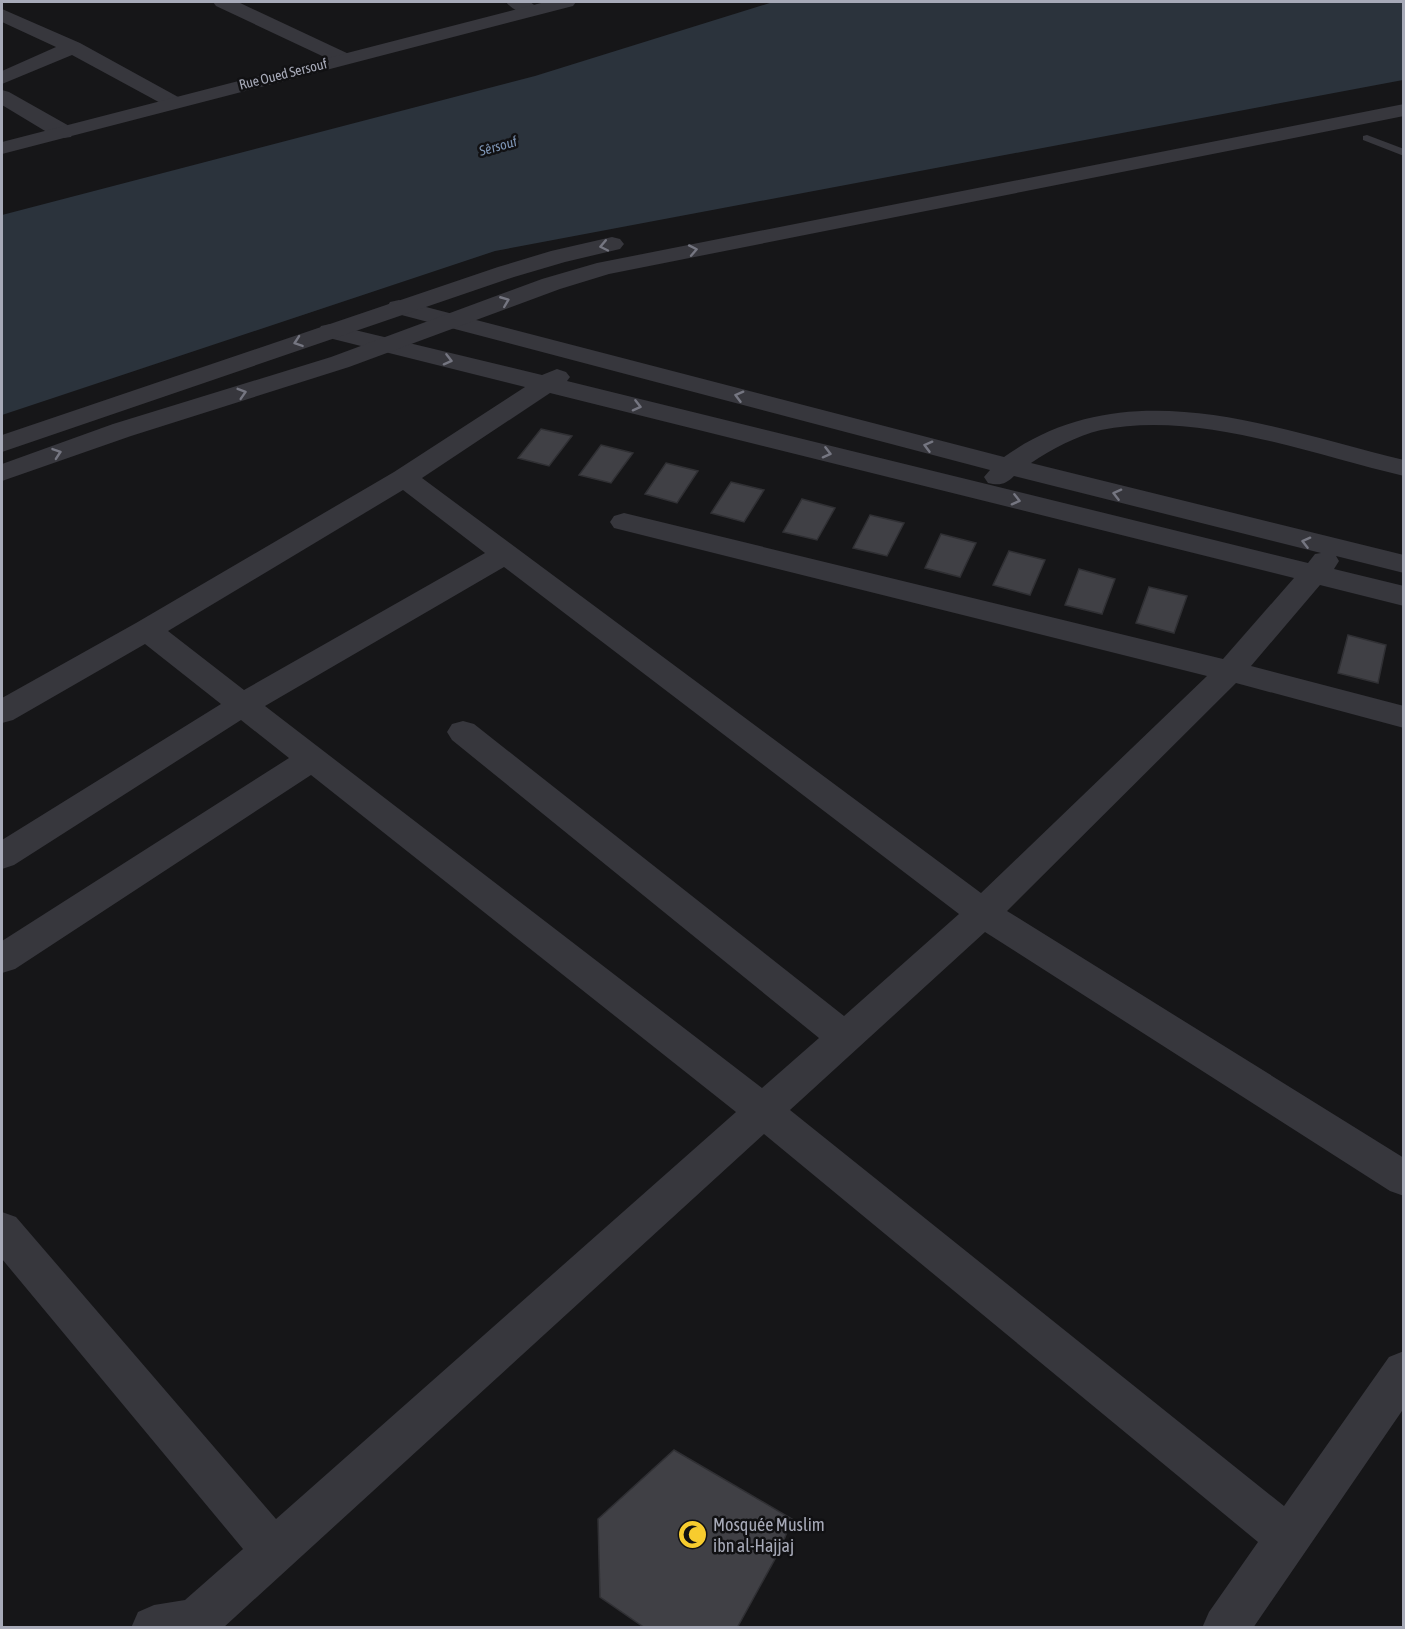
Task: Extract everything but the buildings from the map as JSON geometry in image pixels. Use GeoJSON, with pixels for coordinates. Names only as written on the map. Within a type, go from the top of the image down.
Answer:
{"type":"FeatureCollection","features":[{"type":"Feature","properties":{"kind":"street"},"geometry":{"type":"LineString","coordinates":[[223,2],[344,58]]}},
{"type":"Feature","properties":{"kind":"street","name":"Rue Oued Sersouf"},"geometry":{"type":"LineString","coordinates":[[2,148],[344,58],[523,5],[566,2]]}},
{"type":"Feature","properties":{"kind":"street"},"geometry":{"type":"LineString","coordinates":[[2,15],[73,47],[173,102]]}},
{"type":"Feature","properties":{"kind":"street"},"geometry":{"type":"LineString","coordinates":[[2,78],[73,47]]}},
{"type":"Feature","properties":{"kind":"street"},"geometry":{"type":"LineString","coordinates":[[2,444],[399,307],[568,254],[1404,91]]}},
{"type":"Feature","properties":{"kind":"street"},"geometry":{"type":"LineString","coordinates":[[2,96],[63,132]]}},
{"type":"Feature","properties":{"kind":"street"},"geometry":{"type":"LineString","coordinates":[[1341,102],[1365,128]]}},
{"type":"Feature","properties":{"kind":"street"},"geometry":{"type":"LineString","coordinates":[[2,473],[122,430],[388,345],[551,284],[605,268],[807,228],[1365,128],[1404,110]]}},
{"type":"Feature","properties":{"kind":"street"},"geometry":{"type":"LineString","coordinates":[[791,209],[807,228]]}},
{"type":"Feature","properties":{"kind":"street"},"geometry":{"type":"LineString","coordinates":[[399,307],[1007,466],[1404,564]]}},
{"type":"Feature","properties":{"kind":"street"},"geometry":{"type":"LineString","coordinates":[[330,331],[1404,596]]}},
{"type":"Feature","properties":{"kind":"street"},"geometry":{"type":"LineString","coordinates":[[2,712],[147,630],[404,478],[588,356]]}},
{"type":"Feature","properties":{"kind":"street"},"geometry":{"type":"LineString","coordinates":[[105,409],[122,430]]}},
{"type":"Feature","properties":{"kind":"street"},"geometry":{"type":"LineString","coordinates":[[986,492],[1007,466],[1042,444],[1086,425],[1148,417],[1215,422],[1404,468]]}},
{"type":"Feature","properties":{"kind":"street"},"geometry":{"type":"LineString","coordinates":[[404,478],[984,913],[1404,1179]]}},
{"type":"Feature","properties":{"kind":"street"},"geometry":{"type":"LineString","coordinates":[[624,522],[1230,671],[1404,717]]}},
{"type":"Feature","properties":{"kind":"street"},"geometry":{"type":"LineString","coordinates":[[154,1628],[195,1622],[984,913],[1230,671],[1336,549]]}},
{"type":"Feature","properties":{"kind":"street"},"geometry":{"type":"LineString","coordinates":[[2,856],[243,705],[505,554]]}},
{"type":"Feature","properties":{"kind":"street"},"geometry":{"type":"LineString","coordinates":[[147,630],[763,1111],[1287,1537]]}},
{"type":"Feature","properties":{"kind":"street"},"geometry":{"type":"LineString","coordinates":[[463,732],[845,1038]]}},
{"type":"Feature","properties":{"kind":"street"},"geometry":{"type":"LineString","coordinates":[[2,958],[312,759]]}},
{"type":"Feature","properties":{"kind":"street"},"geometry":{"type":"LineString","coordinates":[[2,1230],[274,1551]]}},
{"type":"Feature","properties":{"kind":"street"},"geometry":{"type":"LineString","coordinates":[[1225,1628],[1404,1371]]}},
{"type":"Feature","properties":{"kind":"lane"},"geometry":{"type":"LineString","coordinates":[[1365,128],[1404,153]]}},
{"type":"Feature","properties":{"kind":"water","name":"Sêrsouf"},"geometry":{"type":"Polygon","coordinates":[[[773,2],[1403,2],[1403,80],[495,251],[2,415],[2,215],[535,76],[773,2]]]}},
{"type":"Feature","properties":{"kind":"place","name":"Mosquée Muslim ibn al-Hajjaj"},"geometry":{"type":"Point","coordinates":[692,1534]}}]}
